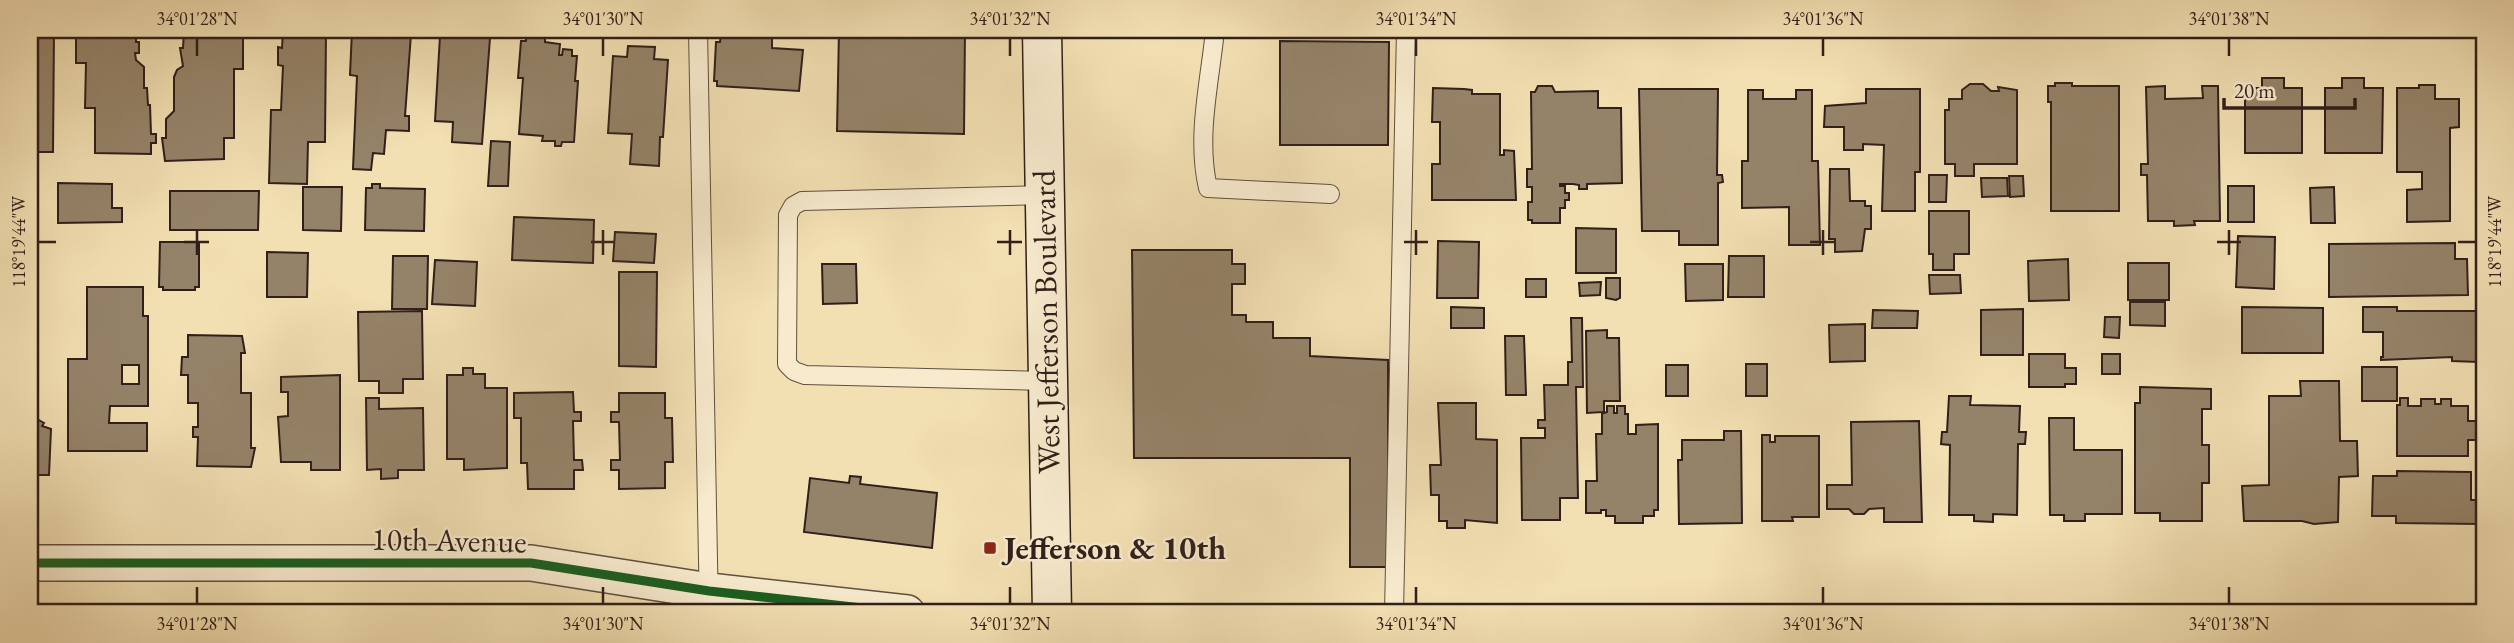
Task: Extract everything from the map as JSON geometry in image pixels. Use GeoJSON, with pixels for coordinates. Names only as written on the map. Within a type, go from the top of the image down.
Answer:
{"type":"FeatureCollection","features":[{"type":"Feature","properties":{"kind":"main road","name":"West Jefferson Boulevard"},"geometry":{"type":"LineString","coordinates":[[1042,30],[1052,613]]}},
{"type":"Feature","properties":{"kind":"street","name":"10th Avenue"},"geometry":{"type":"LineString","coordinates":[[30,563],[531,563],[709,602],[907,613]]}},
{"type":"Feature","properties":{"kind":"lane"},"geometry":{"type":"LineString","coordinates":[[698,30],[709,602]]}},
{"type":"Feature","properties":{"kind":"lane"},"geometry":{"type":"LineString","coordinates":[[1215,30],[1204,134],[1208,188],[1330,194]]}},
{"type":"Feature","properties":{"kind":"lane"},"geometry":{"type":"LineString","coordinates":[[1394,613],[1406,30]]}},
{"type":"Feature","properties":{"kind":"lane"},"geometry":{"type":"LineString","coordinates":[[1044,195],[802,201],[793,206],[788,215],[787,363],[794,372],[805,375],[1047,381]]}},
{"type":"Feature","properties":{"kind":"building"},"geometry":{"type":"Polygon","coordinates":[[[30,30],[54,30],[53,152],[30,152],[30,30]]]}},
{"type":"Feature","properties":{"kind":"building"},"geometry":{"type":"Polygon","coordinates":[[[76,30],[136,30],[139,53],[135,53],[136,60],[144,67],[144,88],[147,88],[150,105],[151,134],[156,134],[156,143],[151,143],[151,154],[95,153],[95,108],[85,108],[86,63],[76,63],[76,30]]]}},
{"type":"Feature","properties":{"kind":"building"},"geometry":{"type":"Polygon","coordinates":[[[184,30],[243,30],[243,69],[234,69],[234,138],[224,138],[224,159],[165,161],[162,138],[166,138],[166,119],[174,111],[174,77],[177,70],[183,66],[180,48],[183,48],[184,30]]]}},
{"type":"Feature","properties":{"kind":"building"},"geometry":{"type":"Polygon","coordinates":[[[283,30],[326,30],[325,142],[308,142],[307,184],[269,183],[271,110],[281,110],[283,66],[278,65],[278,47],[282,48],[283,30]]]}},
{"type":"Feature","properties":{"kind":"building"},"geometry":{"type":"Polygon","coordinates":[[[352,30],[411,34],[405,116],[409,116],[409,131],[386,130],[384,154],[373,153],[371,170],[353,169],[357,76],[350,75],[352,30]]]}},
{"type":"Feature","properties":{"kind":"building"},"geometry":{"type":"Polygon","coordinates":[[[839,30],[965,30],[964,134],[837,131],[839,30]]]}},
{"type":"Feature","properties":{"kind":"building"},"geometry":{"type":"Polygon","coordinates":[[[727,31],[736,35],[755,33],[755,36],[772,36],[772,48],[803,50],[799,91],[717,86],[717,81],[714,81],[716,42],[720,42],[721,33],[727,31]]]}},
{"type":"Feature","properties":{"kind":"building"},"geometry":{"type":"Polygon","coordinates":[[[440,36],[490,38],[482,144],[452,142],[453,122],[435,121],[440,36]]]}},
{"type":"Feature","properties":{"kind":"building"},"geometry":{"type":"Polygon","coordinates":[[[526,36],[545,38],[545,42],[560,44],[559,55],[562,55],[563,49],[572,50],[572,56],[577,56],[574,142],[562,142],[561,146],[555,146],[555,141],[542,141],[543,136],[519,134],[523,78],[518,78],[521,41],[526,41],[526,36]]]}},
{"type":"Feature","properties":{"kind":"building"},"geometry":{"type":"Polygon","coordinates":[[[1280,41],[1389,42],[1388,145],[1280,145],[1280,41]]]}},
{"type":"Feature","properties":{"kind":"building"},"geometry":{"type":"Polygon","coordinates":[[[628,46],[655,47],[654,59],[668,60],[659,166],[630,164],[632,134],[608,133],[613,56],[627,57],[628,46]]]}},
{"type":"Feature","properties":{"kind":"building"},"geometry":{"type":"Polygon","coordinates":[[[2262,78],[2284,78],[2284,88],[2302,88],[2302,153],[2245,153],[2245,88],[2262,88],[2262,78]]]}},
{"type":"Feature","properties":{"kind":"building"},"geometry":{"type":"Polygon","coordinates":[[[2342,78],[2364,78],[2364,88],[2383,88],[2382,153],[2325,153],[2325,88],[2342,88],[2342,78]]]}},
{"type":"Feature","properties":{"kind":"building"},"geometry":{"type":"Polygon","coordinates":[[[2055,83],[2072,83],[2072,86],[2119,86],[2119,211],[2051,211],[2051,102],[2048,102],[2048,86],[2055,86],[2055,83]]]}},
{"type":"Feature","properties":{"kind":"building"},"geometry":{"type":"Polygon","coordinates":[[[1970,84],[1983,84],[1991,91],[1999,91],[1998,87],[2017,90],[2017,164],[1974,164],[1974,176],[1955,176],[1955,164],[1945,164],[1945,110],[1949,110],[1949,99],[1962,99],[1962,90],[1970,84]]]}},
{"type":"Feature","properties":{"kind":"building"},"geometry":{"type":"Polygon","coordinates":[[[2419,85],[2435,85],[2435,99],[2459,99],[2459,127],[2450,128],[2450,221],[2407,222],[2407,190],[2422,189],[2422,172],[2397,172],[2397,88],[2419,88],[2419,85]]]}},
{"type":"Feature","properties":{"kind":"building"},"geometry":{"type":"Polygon","coordinates":[[[1538,86],[1552,86],[1555,92],[1598,91],[1598,108],[1621,108],[1622,183],[1587,184],[1587,189],[1579,189],[1579,185],[1560,184],[1565,186],[1565,193],[1569,193],[1569,200],[1565,200],[1565,208],[1560,208],[1560,223],[1532,223],[1532,220],[1528,220],[1528,202],[1532,202],[1532,187],[1527,187],[1527,169],[1532,169],[1531,92],[1535,92],[1538,86]]]}},
{"type":"Feature","properties":{"kind":"building"},"geometry":{"type":"Polygon","coordinates":[[[2165,86],[2165,99],[2203,98],[2202,86],[2218,86],[2220,221],[2194,221],[2195,225],[2174,226],[2174,221],[2148,221],[2147,175],[2141,175],[2141,164],[2148,164],[2146,87],[2165,86]]]}},
{"type":"Feature","properties":{"kind":"building"},"geometry":{"type":"Polygon","coordinates":[[[1433,88],[1472,90],[1472,94],[1500,94],[1500,155],[1504,155],[1504,150],[1514,151],[1516,200],[1432,200],[1432,164],[1440,164],[1440,122],[1432,122],[1433,88]]]}},
{"type":"Feature","properties":{"kind":"building"},"geometry":{"type":"Polygon","coordinates":[[[1639,89],[1718,89],[1717,175],[1722,175],[1723,182],[1718,183],[1718,245],[1679,245],[1679,231],[1642,231],[1639,89]]]}},
{"type":"Feature","properties":{"kind":"building"},"geometry":{"type":"Polygon","coordinates":[[[1866,89],[1920,89],[1920,172],[1915,172],[1915,211],[1882,211],[1884,145],[1863,144],[1863,150],[1844,150],[1844,127],[1824,127],[1825,106],[1866,103],[1866,89]]]}},
{"type":"Feature","properties":{"kind":"building"},"geometry":{"type":"Polygon","coordinates":[[[1748,90],[1763,90],[1763,99],[1796,99],[1796,90],[1812,90],[1812,161],[1818,161],[1820,245],[1789,245],[1789,207],[1742,208],[1742,161],[1748,161],[1748,90]]]}},
{"type":"Feature","properties":{"kind":"building"},"geometry":{"type":"Polygon","coordinates":[[[491,141],[510,142],[508,186],[488,186],[491,141]]]}},
{"type":"Feature","properties":{"kind":"building"},"geometry":{"type":"Polygon","coordinates":[[[1830,169],[1849,169],[1850,201],[1865,201],[1865,206],[1871,206],[1871,229],[1865,229],[1862,251],[1835,252],[1835,239],[1829,239],[1830,169]]]}},
{"type":"Feature","properties":{"kind":"building"},"geometry":{"type":"Polygon","coordinates":[[[1929,175],[1947,175],[1946,202],[1929,202],[1929,175]]]}},
{"type":"Feature","properties":{"kind":"building"},"geometry":{"type":"Polygon","coordinates":[[[2009,176],[2023,176],[2024,196],[2010,197],[2009,176]]]}},
{"type":"Feature","properties":{"kind":"building"},"geometry":{"type":"Polygon","coordinates":[[[1981,178],[2007,178],[2008,196],[1982,197],[1981,178]]]}},
{"type":"Feature","properties":{"kind":"building"},"geometry":{"type":"Polygon","coordinates":[[[58,183],[112,184],[112,208],[122,208],[122,222],[58,223],[58,183]]]}},
{"type":"Feature","properties":{"kind":"building"},"geometry":{"type":"Polygon","coordinates":[[[372,184],[380,184],[380,188],[425,189],[424,231],[365,230],[366,188],[372,188],[372,184]]]}},
{"type":"Feature","properties":{"kind":"building"},"geometry":{"type":"Polygon","coordinates":[[[2228,186],[2254,186],[2254,222],[2228,222],[2228,186]]]}},
{"type":"Feature","properties":{"kind":"building"},"geometry":{"type":"Polygon","coordinates":[[[303,187],[342,187],[341,231],[303,230],[303,187]]]}},
{"type":"Feature","properties":{"kind":"building"},"geometry":{"type":"Polygon","coordinates":[[[2334,187],[2335,223],[2311,223],[2310,188],[2334,187]]]}},
{"type":"Feature","properties":{"kind":"building"},"geometry":{"type":"Polygon","coordinates":[[[170,191],[259,191],[258,230],[170,230],[170,191]]]}},
{"type":"Feature","properties":{"kind":"building"},"geometry":{"type":"Polygon","coordinates":[[[1929,211],[1969,211],[1969,254],[1954,254],[1954,270],[1933,270],[1933,254],[1929,254],[1929,211]]]}},
{"type":"Feature","properties":{"kind":"building"},"geometry":{"type":"Polygon","coordinates":[[[514,217],[594,220],[593,263],[512,260],[514,217]]]}},
{"type":"Feature","properties":{"kind":"building"},"geometry":{"type":"Polygon","coordinates":[[[1576,228],[1616,229],[1616,273],[1576,273],[1576,228]]]}},
{"type":"Feature","properties":{"kind":"building"},"geometry":{"type":"Polygon","coordinates":[[[615,232],[656,234],[654,263],[613,261],[615,232]]]}},
{"type":"Feature","properties":{"kind":"building"},"geometry":{"type":"Polygon","coordinates":[[[2238,236],[2275,237],[2274,289],[2236,287],[2238,236]]]}},
{"type":"Feature","properties":{"kind":"building"},"geometry":{"type":"Polygon","coordinates":[[[1438,241],[1479,242],[1478,298],[1437,298],[1438,241]]]}},
{"type":"Feature","properties":{"kind":"building"},"geometry":{"type":"Polygon","coordinates":[[[160,242],[199,242],[199,287],[195,287],[195,290],[163,290],[163,287],[159,287],[160,242]]]}},
{"type":"Feature","properties":{"kind":"building"},"geometry":{"type":"Polygon","coordinates":[[[2455,243],[2455,259],[2467,259],[2468,295],[2329,297],[2329,244],[2455,243]]]}},
{"type":"Feature","properties":{"kind":"building"},"geometry":{"type":"Polygon","coordinates":[[[1132,250],[1232,250],[1232,264],[1245,264],[1245,284],[1232,284],[1232,315],[1246,315],[1246,322],[1273,322],[1273,338],[1310,338],[1310,356],[1388,360],[1388,567],[1350,567],[1350,458],[1134,458],[1132,250]]]}},
{"type":"Feature","properties":{"kind":"building"},"geometry":{"type":"Polygon","coordinates":[[[267,252],[308,253],[307,297],[267,297],[267,252]]]}},
{"type":"Feature","properties":{"kind":"building"},"geometry":{"type":"Polygon","coordinates":[[[393,256],[428,256],[427,309],[392,309],[393,256]]]}},
{"type":"Feature","properties":{"kind":"building"},"geometry":{"type":"Polygon","coordinates":[[[1729,256],[1764,256],[1764,297],[1728,297],[1729,256]]]}},
{"type":"Feature","properties":{"kind":"building"},"geometry":{"type":"Polygon","coordinates":[[[2068,259],[2069,300],[2029,301],[2028,261],[2068,259]]]}},
{"type":"Feature","properties":{"kind":"building"},"geometry":{"type":"Polygon","coordinates":[[[435,260],[477,262],[475,306],[432,304],[435,260]]]}},
{"type":"Feature","properties":{"kind":"building"},"geometry":{"type":"Polygon","coordinates":[[[2128,263],[2169,263],[2169,300],[2128,300],[2128,263]]]}},
{"type":"Feature","properties":{"kind":"building"},"geometry":{"type":"Polygon","coordinates":[[[822,264],[856,264],[857,303],[823,304],[822,264]]]}},
{"type":"Feature","properties":{"kind":"building"},"geometry":{"type":"Polygon","coordinates":[[[1685,264],[1723,264],[1723,300],[1686,301],[1685,264]]]}},
{"type":"Feature","properties":{"kind":"building"},"geometry":{"type":"Polygon","coordinates":[[[619,272],[657,272],[656,367],[619,366],[619,272]]]}},
{"type":"Feature","properties":{"kind":"building"},"geometry":{"type":"Polygon","coordinates":[[[1929,275],[1960,275],[1961,293],[1930,294],[1929,275]]]}},
{"type":"Feature","properties":{"kind":"building"},"geometry":{"type":"Polygon","coordinates":[[[1606,278],[1620,278],[1620,298],[1606,298],[1606,278]]]}},
{"type":"Feature","properties":{"kind":"building"},"geometry":{"type":"Polygon","coordinates":[[[1526,279],[1546,279],[1546,297],[1526,297],[1526,279]]]}},
{"type":"Feature","properties":{"kind":"building"},"geometry":{"type":"Polygon","coordinates":[[[1601,282],[1600,295],[1580,296],[1579,283],[1601,282]]]}},
{"type":"Feature","properties":{"kind":"building"},"geometry":{"type":"Polygon","coordinates":[[[87,287],[143,287],[143,316],[148,316],[148,406],[110,406],[109,423],[147,423],[147,451],[68,451],[68,359],[87,359],[87,287]],[[122,365],[122,384],[139,384],[139,365],[122,365]]]}},
{"type":"Feature","properties":{"kind":"building"},"geometry":{"type":"Polygon","coordinates":[[[2130,302],[2165,302],[2165,326],[2130,325],[2130,302]]]}},
{"type":"Feature","properties":{"kind":"building"},"geometry":{"type":"Polygon","coordinates":[[[1451,307],[1484,308],[1484,328],[1451,328],[1451,307]]]}},
{"type":"Feature","properties":{"kind":"building"},"geometry":{"type":"Polygon","coordinates":[[[2242,307],[2323,308],[2323,353],[2242,353],[2242,307]]]}},
{"type":"Feature","properties":{"kind":"building"},"geometry":{"type":"Polygon","coordinates":[[[2363,307],[2397,307],[2397,311],[2478,311],[2478,362],[2452,361],[2452,357],[2381,360],[2383,332],[2363,332],[2363,307]]]}},
{"type":"Feature","properties":{"kind":"building"},"geometry":{"type":"Polygon","coordinates":[[[2023,309],[2023,355],[1981,355],[1981,310],[2023,309]]]}},
{"type":"Feature","properties":{"kind":"building"},"geometry":{"type":"Polygon","coordinates":[[[1873,310],[1918,311],[1917,328],[1872,328],[1873,310]]]}},
{"type":"Feature","properties":{"kind":"building"},"geometry":{"type":"Polygon","coordinates":[[[422,311],[423,379],[403,379],[403,393],[379,393],[379,381],[359,381],[358,312],[422,311]]]}},
{"type":"Feature","properties":{"kind":"building"},"geometry":{"type":"Polygon","coordinates":[[[2105,317],[2120,317],[2119,338],[2104,337],[2105,317]]]}},
{"type":"Feature","properties":{"kind":"building"},"geometry":{"type":"Polygon","coordinates":[[[1571,318],[1582,318],[1583,387],[1576,387],[1578,498],[1560,498],[1560,520],[1522,520],[1521,438],[1545,438],[1545,428],[1538,428],[1538,420],[1545,420],[1544,385],[1568,385],[1568,362],[1572,362],[1571,318]]]}},
{"type":"Feature","properties":{"kind":"building"},"geometry":{"type":"Polygon","coordinates":[[[1865,324],[1865,361],[1830,362],[1829,325],[1865,324]]]}},
{"type":"Feature","properties":{"kind":"building"},"geometry":{"type":"Polygon","coordinates":[[[1607,330],[1607,338],[1619,338],[1620,401],[1604,401],[1604,413],[1607,412],[1607,406],[1614,406],[1614,413],[1617,413],[1617,406],[1625,406],[1625,414],[1628,414],[1628,434],[1636,434],[1636,425],[1658,424],[1658,510],[1654,510],[1654,516],[1643,516],[1643,523],[1615,523],[1615,516],[1606,516],[1606,510],[1601,510],[1601,513],[1586,513],[1586,481],[1597,481],[1596,434],[1602,434],[1602,412],[1587,413],[1586,331],[1607,330]]]}},
{"type":"Feature","properties":{"kind":"building"},"geometry":{"type":"Polygon","coordinates":[[[188,335],[242,336],[245,353],[241,353],[241,393],[251,393],[251,448],[255,448],[251,467],[197,466],[198,437],[193,437],[193,427],[198,427],[198,403],[188,403],[188,375],[181,375],[182,357],[188,357],[188,335]]]}},
{"type":"Feature","properties":{"kind":"building"},"geometry":{"type":"Polygon","coordinates":[[[1505,336],[1524,336],[1526,395],[1506,395],[1505,336]]]}},
{"type":"Feature","properties":{"kind":"building"},"geometry":{"type":"Polygon","coordinates":[[[2029,354],[2065,354],[2065,368],[2076,368],[2076,384],[2065,384],[2065,387],[2029,387],[2029,354]]]}},
{"type":"Feature","properties":{"kind":"building"},"geometry":{"type":"Polygon","coordinates":[[[2102,354],[2120,354],[2120,374],[2102,374],[2102,354]]]}},
{"type":"Feature","properties":{"kind":"building"},"geometry":{"type":"Polygon","coordinates":[[[1746,364],[1767,364],[1767,396],[1746,396],[1746,364]]]}},
{"type":"Feature","properties":{"kind":"building"},"geometry":{"type":"Polygon","coordinates":[[[1666,365],[1688,365],[1688,396],[1666,396],[1666,365]]]}},
{"type":"Feature","properties":{"kind":"building"},"geometry":{"type":"Polygon","coordinates":[[[2362,367],[2397,367],[2397,401],[2362,401],[2362,367]]]}},
{"type":"Feature","properties":{"kind":"building"},"geometry":{"type":"Polygon","coordinates":[[[463,368],[473,368],[473,374],[485,374],[485,388],[507,388],[507,468],[464,470],[464,459],[447,459],[447,375],[463,375],[463,368]]]}},
{"type":"Feature","properties":{"kind":"building"},"geometry":{"type":"Polygon","coordinates":[[[340,375],[340,470],[311,470],[311,462],[281,462],[278,417],[288,416],[288,392],[281,392],[281,377],[340,375]]]}},
{"type":"Feature","properties":{"kind":"building"},"geometry":{"type":"Polygon","coordinates":[[[2300,381],[2339,381],[2340,441],[2357,441],[2358,476],[2339,477],[2338,522],[2314,524],[2302,521],[2244,521],[2242,486],[2269,485],[2269,396],[2301,396],[2300,381]]]}},
{"type":"Feature","properties":{"kind":"building"},"geometry":{"type":"Polygon","coordinates":[[[2140,387],[2211,389],[2211,409],[2202,409],[2202,445],[2209,445],[2209,483],[2202,483],[2202,521],[2160,521],[2160,513],[2135,513],[2135,403],[2140,403],[2140,387]]]}},
{"type":"Feature","properties":{"kind":"building"},"geometry":{"type":"Polygon","coordinates":[[[573,392],[574,412],[581,412],[581,421],[573,421],[574,460],[582,460],[583,470],[574,470],[574,489],[528,489],[527,463],[521,463],[521,418],[514,418],[514,393],[573,392]]]}},
{"type":"Feature","properties":{"kind":"building"},"geometry":{"type":"Polygon","coordinates":[[[619,393],[665,393],[665,418],[672,418],[673,462],[665,462],[665,488],[619,489],[619,470],[611,470],[611,460],[620,460],[619,422],[611,422],[611,412],[619,412],[619,393]]]}},
{"type":"Feature","properties":{"kind":"building"},"geometry":{"type":"Polygon","coordinates":[[[1949,396],[1971,396],[1970,405],[2020,406],[2019,432],[2026,432],[2025,444],[2018,444],[2017,515],[1993,514],[1993,522],[1974,521],[1974,515],[1949,515],[1950,445],[1941,444],[1942,432],[1947,432],[1949,396]]]}},
{"type":"Feature","properties":{"kind":"building"},"geometry":{"type":"Polygon","coordinates":[[[366,398],[379,398],[379,409],[423,408],[424,470],[398,470],[398,478],[381,479],[381,469],[367,470],[366,398]]]}},
{"type":"Feature","properties":{"kind":"building"},"geometry":{"type":"Polygon","coordinates":[[[2400,398],[2408,398],[2408,406],[2421,406],[2421,399],[2435,399],[2435,404],[2441,404],[2441,399],[2451,399],[2451,406],[2468,406],[2468,421],[2478,421],[2478,440],[2468,440],[2468,456],[2397,456],[2397,405],[2400,405],[2400,398]]]}},
{"type":"Feature","properties":{"kind":"building"},"geometry":{"type":"Polygon","coordinates":[[[1438,403],[1476,403],[1476,439],[1497,440],[1497,523],[1465,520],[1465,528],[1447,528],[1447,521],[1439,521],[1439,495],[1431,495],[1430,465],[1441,465],[1438,403]]]}},
{"type":"Feature","properties":{"kind":"building"},"geometry":{"type":"Polygon","coordinates":[[[30,415],[44,423],[42,426],[51,429],[49,475],[30,475],[30,415]]]}},
{"type":"Feature","properties":{"kind":"building"},"geometry":{"type":"Polygon","coordinates":[[[2049,418],[2074,418],[2074,450],[2122,450],[2122,514],[2085,514],[2085,521],[2064,521],[2064,515],[2050,515],[2049,418]]]}},
{"type":"Feature","properties":{"kind":"building"},"geometry":{"type":"Polygon","coordinates":[[[1919,421],[1922,522],[1884,522],[1884,508],[1869,509],[1864,514],[1854,514],[1849,509],[1827,509],[1827,485],[1852,485],[1851,422],[1919,421]]]}},
{"type":"Feature","properties":{"kind":"building"},"geometry":{"type":"Polygon","coordinates":[[[1724,431],[1741,431],[1742,523],[1679,524],[1678,460],[1682,460],[1682,440],[1724,440],[1724,431]]]}},
{"type":"Feature","properties":{"kind":"building"},"geometry":{"type":"Polygon","coordinates":[[[1762,435],[1770,435],[1770,442],[1775,442],[1775,436],[1819,436],[1819,517],[1792,517],[1793,521],[1762,521],[1762,435]]]}},
{"type":"Feature","properties":{"kind":"building"},"geometry":{"type":"Polygon","coordinates":[[[2397,471],[2471,472],[2471,500],[2479,500],[2479,524],[2396,523],[2396,516],[2372,516],[2373,476],[2397,476],[2397,471]]]}},
{"type":"Feature","properties":{"kind":"building"},"geometry":{"type":"Polygon","coordinates":[[[850,476],[861,477],[860,484],[937,493],[932,548],[804,532],[810,478],[849,483],[850,476]]]}},
{"type":"Feature","properties":{"kind":"cycle path"},"geometry":{"type":"LineString","coordinates":[[30,563],[531,563],[709,591],[907,613]]}},
{"type":"Feature","properties":{"kind":"place","name":"Jefferson & 10th"},"geometry":{"type":"Point","coordinates":[990,548]}}]}
